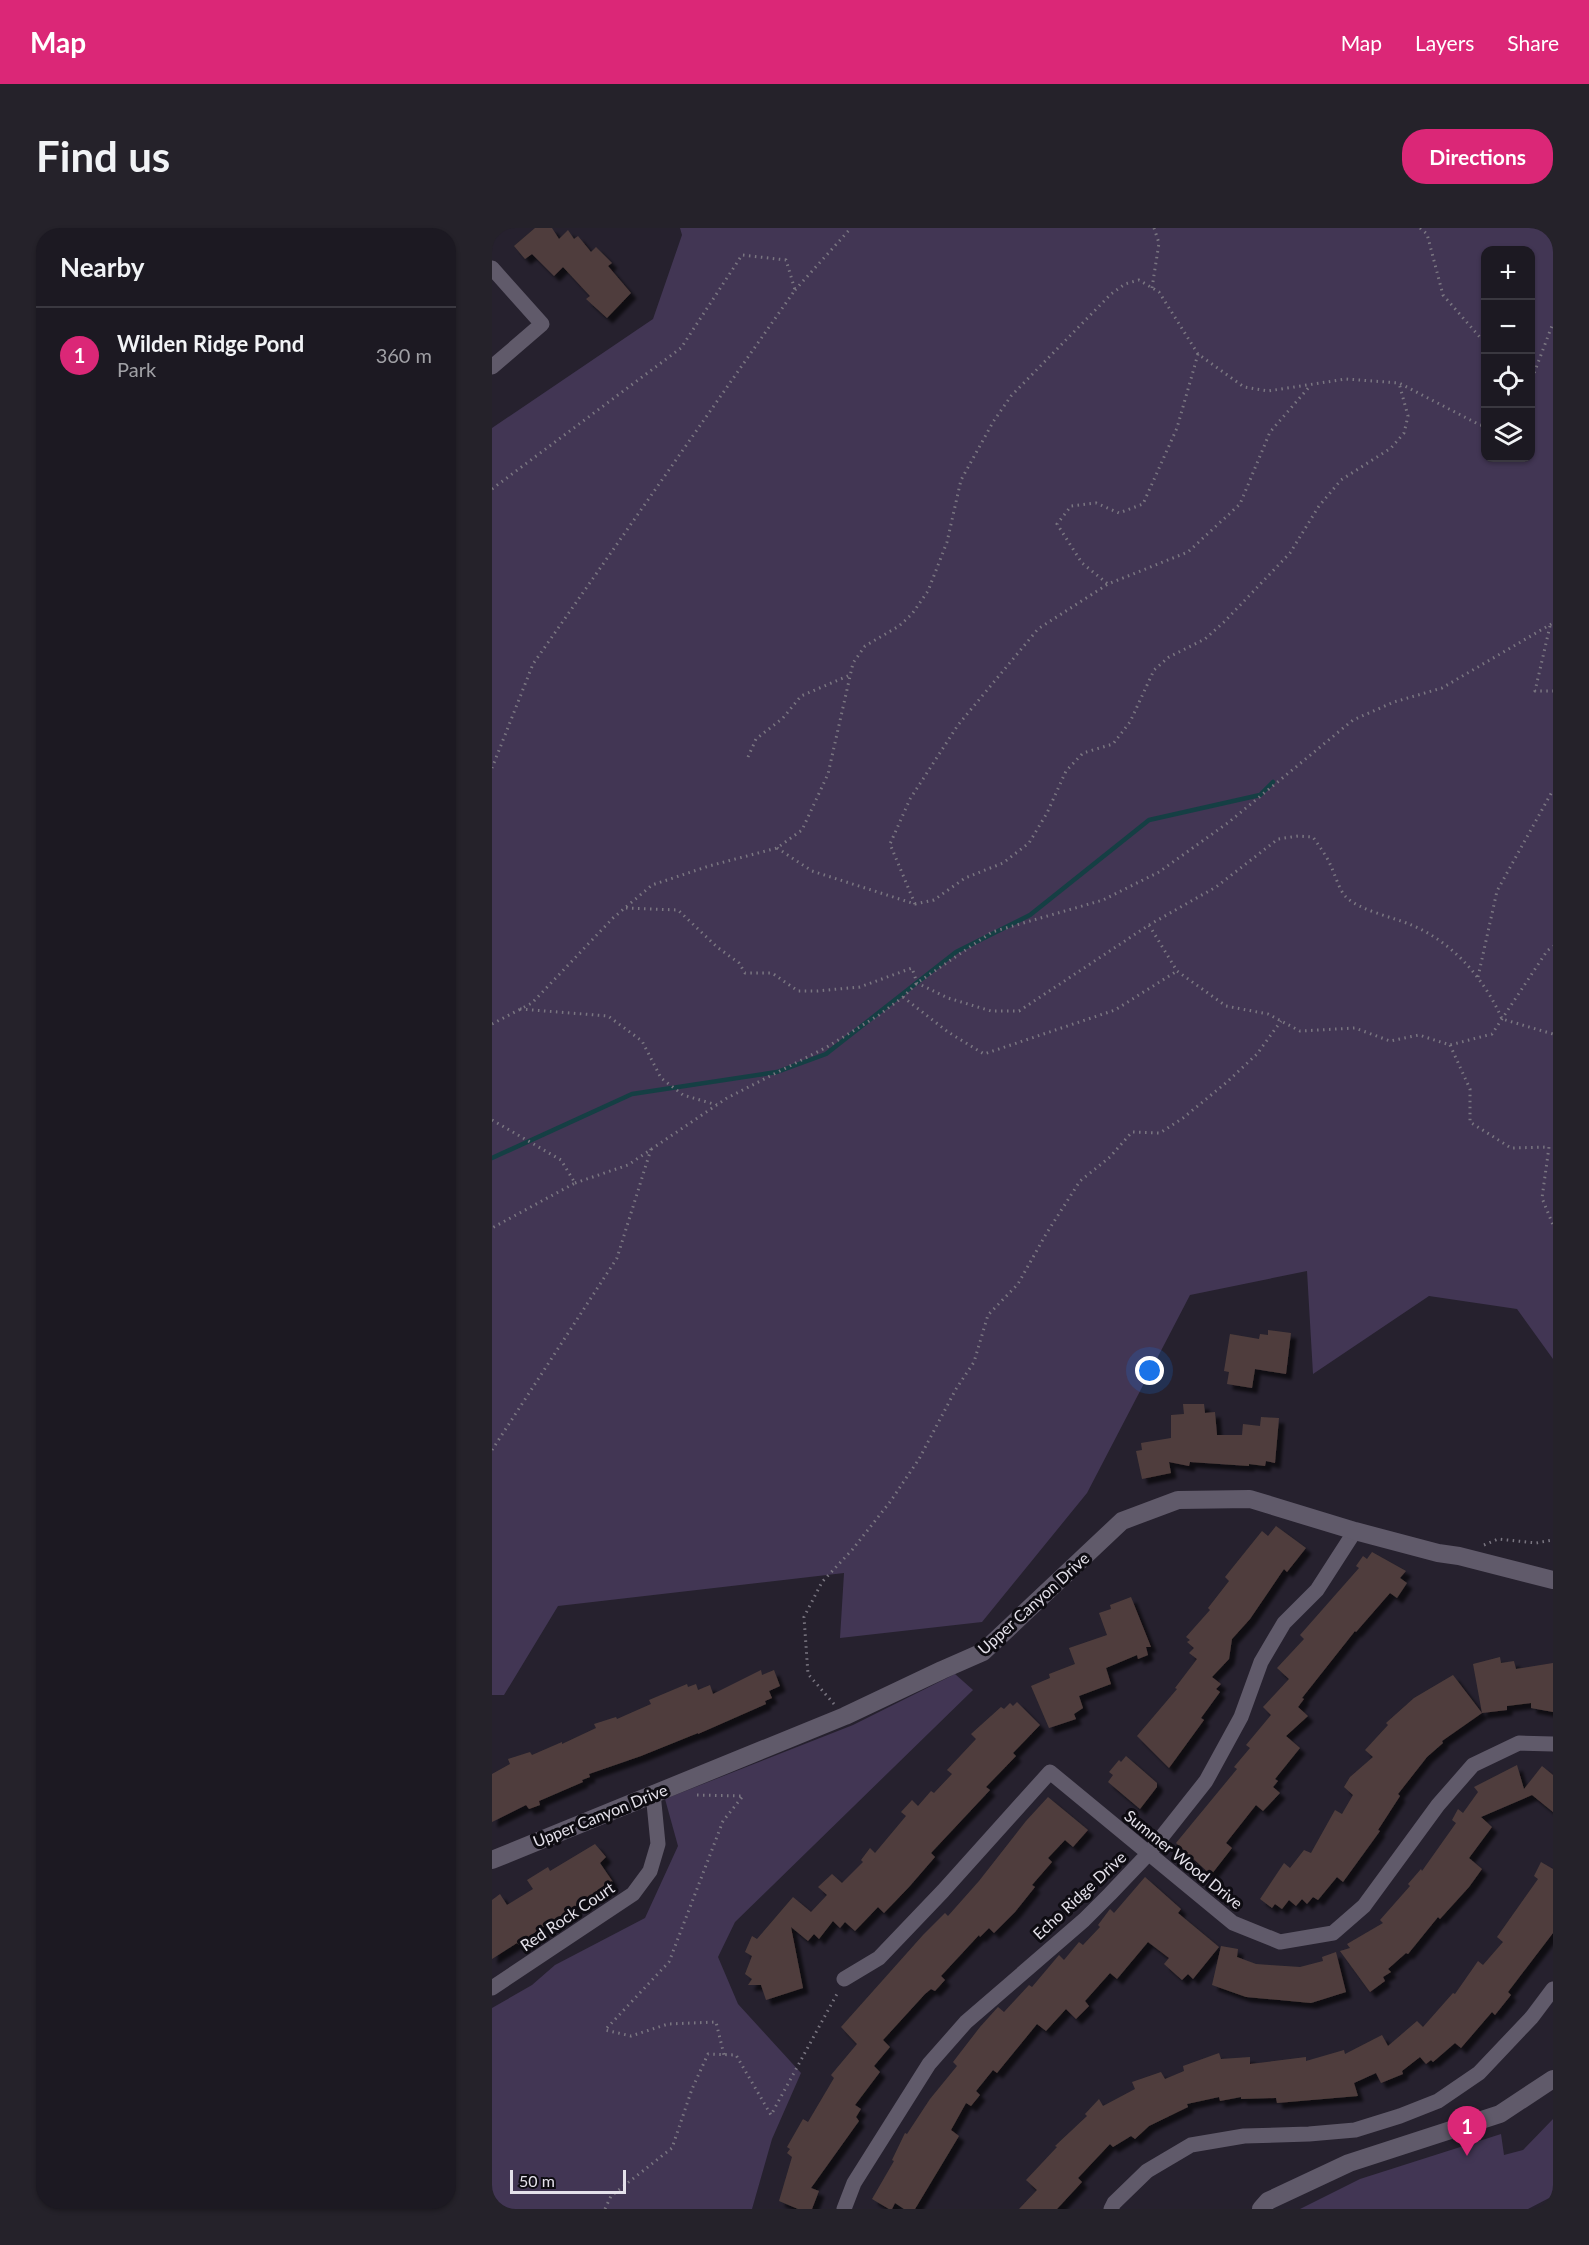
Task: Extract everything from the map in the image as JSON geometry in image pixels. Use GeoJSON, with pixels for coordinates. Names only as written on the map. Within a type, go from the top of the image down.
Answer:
{"type":"FeatureCollection","features":[{"type":"Feature","properties":{"kind":"street"},"geometry":{"type":"LineString","coordinates":[[492,268],[542,324],[492,367]]}},
{"type":"Feature","properties":{"kind":"street","name":"Upper Canyon Drive"},"geometry":{"type":"LineString","coordinates":[[492,1860],[845,1716],[982,1652],[1122,1521],[1178,1500],[1251,1499],[1355,1531],[1553,1580]]}},
{"type":"Feature","properties":{"kind":"street","name":"Echo Ridge Drive"},"geometry":{"type":"LineString","coordinates":[[844,2209],[854,2183],[929,2064],[966,2022],[1084,1920],[1149,1853],[1206,1781],[1241,1718],[1261,1662],[1284,1623],[1317,1590],[1355,1531]]}},
{"type":"Feature","properties":{"kind":"street","name":"Summer Wood Drive"},"geometry":{"type":"LineString","coordinates":[[844,1979],[879,1958],[1050,1772],[1233,1923],[1280,1942],[1333,1933],[1364,1906],[1438,1805],[1473,1765],[1519,1743],[1553,1744]]}},
{"type":"Feature","properties":{"kind":"street","name":"Red Rock Court"},"geometry":{"type":"LineString","coordinates":[[492,1988],[633,1894],[650,1870],[658,1844],[653,1793]]}},
{"type":"Feature","properties":{"kind":"street"},"geometry":{"type":"LineString","coordinates":[[1111,2209],[1114,2203],[1146,2171],[1191,2145],[1244,2136],[1355,2130],[1438,2102],[1479,2073],[1532,2017],[1553,1989]]}},
{"type":"Feature","properties":{"kind":"street"},"geometry":{"type":"LineString","coordinates":[[1261,2209],[1268,2201],[1349,2163],[1500,2114],[1553,2079]]}},
{"type":"Feature","properties":{"kind":"path"},"geometry":{"type":"LineString","coordinates":[[492,768],[532,664],[795,290],[851,228]]}},
{"type":"Feature","properties":{"kind":"path"},"geometry":{"type":"LineString","coordinates":[[1152,288],[1159,243],[1154,228]]}},
{"type":"Feature","properties":{"kind":"path"},"geometry":{"type":"LineString","coordinates":[[1420,228],[1427,234],[1443,295],[1481,339]]}},
{"type":"Feature","properties":{"kind":"path"},"geometry":{"type":"LineString","coordinates":[[492,489],[681,348],[742,255],[786,260],[795,290]]}},
{"type":"Feature","properties":{"kind":"path"},"geometry":{"type":"LineString","coordinates":[[492,1024],[532,1003],[624,908],[652,885],[709,866],[777,848],[802,830],[828,774],[853,663],[865,646],[899,626],[912,614],[928,591],[947,542],[961,480],[993,422],[1011,396],[1111,294],[1125,284],[1139,280],[1159,292],[1198,354],[1244,387],[1269,391],[1346,379],[1399,383],[1481,425]]}},
{"type":"Feature","properties":{"kind":"path"},"geometry":{"type":"LineString","coordinates":[[1535,371],[1553,323]]}},
{"type":"Feature","properties":{"kind":"path"},"geometry":{"type":"LineString","coordinates":[[1108,584],[1082,563],[1057,524],[1071,506],[1096,503],[1119,513],[1143,504],[1177,428],[1198,354]]}},
{"type":"Feature","properties":{"kind":"path"},"geometry":{"type":"LineString","coordinates":[[777,848],[812,871],[915,904],[934,900],[965,878],[1003,863],[1029,843],[1047,813],[1066,771],[1083,753],[1113,744],[1130,722],[1155,670],[1169,657],[1205,639],[1224,622],[1290,553],[1319,506],[1341,480],[1391,448],[1404,433],[1408,416],[1399,383]]}},
{"type":"Feature","properties":{"kind":"path"},"geometry":{"type":"LineString","coordinates":[[915,904],[890,844],[910,799],[958,725],[1038,629],[1108,584],[1188,552],[1240,504],[1270,432],[1311,385]]}},
{"type":"Feature","properties":{"kind":"path"},"geometry":{"type":"LineString","coordinates":[[1551,625],[1535,691],[1553,691]]}},
{"type":"Feature","properties":{"kind":"path"},"geometry":{"type":"LineString","coordinates":[[492,1228],[575,1183],[628,1165],[717,1105],[827,1047],[879,1016],[917,983],[992,932],[1103,900],[1159,872],[1229,822],[1353,720],[1394,702],[1442,688],[1551,625]]}},
{"type":"Feature","properties":{"kind":"path"},"geometry":{"type":"LineString","coordinates":[[748,757],[756,739],[783,718],[801,696],[850,675]]}},
{"type":"Feature","properties":{"kind":"path"},"geometry":{"type":"LineString","coordinates":[[1478,977],[1497,891],[1553,790]]}},
{"type":"Feature","properties":{"kind":"path"},"geometry":{"type":"LineString","coordinates":[[1149,925],[1216,887],[1278,839],[1298,836],[1313,837],[1329,862],[1346,897],[1375,913],[1410,924],[1438,938],[1478,977],[1491,995],[1502,1019],[1553,1035]]}},
{"type":"Feature","properties":{"kind":"path"},"geometry":{"type":"LineString","coordinates":[[624,908],[678,910],[717,947],[739,963],[745,973],[772,973],[798,991],[817,992],[860,987],[912,968],[917,983],[948,998],[991,1011],[1019,1011],[1149,925],[1177,971],[1226,1006],[1268,1014],[1300,1031],[1355,1028],[1390,1041],[1419,1035],[1450,1045],[1492,1034],[1547,951],[1553,946]]}},
{"type":"Feature","properties":{"kind":"path"},"geometry":{"type":"LineString","coordinates":[[903,997],[948,1032],[984,1054],[1115,1010],[1177,971]]}},
{"type":"Feature","properties":{"kind":"path"},"geometry":{"type":"LineString","coordinates":[[519,1009],[608,1017],[642,1041],[661,1078],[683,1095],[717,1105]]}},
{"type":"Feature","properties":{"kind":"path"},"geometry":{"type":"LineString","coordinates":[[845,1716],[808,1674],[804,1617],[822,1582],[852,1550],[890,1502],[919,1459],[956,1389],[974,1362],[988,1315],[1018,1284],[1080,1181],[1110,1157],[1132,1131],[1160,1133],[1183,1118],[1257,1054],[1281,1021]]}},
{"type":"Feature","properties":{"kind":"path"},"geometry":{"type":"LineString","coordinates":[[1450,1045],[1470,1089],[1470,1122],[1511,1148],[1549,1148],[1542,1198],[1553,1225]]}},
{"type":"Feature","properties":{"kind":"path"},"geometry":{"type":"LineString","coordinates":[[492,1119],[561,1160],[575,1183]]}},
{"type":"Feature","properties":{"kind":"path"},"geometry":{"type":"LineString","coordinates":[[492,1450],[617,1258],[652,1149]]}},
{"type":"Feature","properties":{"kind":"path"},"geometry":{"type":"LineString","coordinates":[[1459,1556],[1498,1539],[1536,1543],[1553,1540]]}},
{"type":"Feature","properties":{"kind":"path"},"geometry":{"type":"LineString","coordinates":[[686,1794],[742,1796],[723,1821],[669,1962],[605,2030],[631,2036],[668,2024],[716,2022],[724,2055]]}},
{"type":"Feature","properties":{"kind":"path"},"geometry":{"type":"LineString","coordinates":[[605,2209],[610,2196],[672,2148],[692,2089],[708,2054],[736,2055],[771,2115],[816,2036],[844,1979]]}},
{"type":"Feature","properties":{"kind":"shaded area"},"geometry":{"type":"Polygon","coordinates":[[[680,228],[1553,228],[1553,1359],[1517,1309],[1429,1296],[1313,1374],[1307,1271],[1190,1295],[1087,1493],[982,1622],[840,1638],[844,1573],[558,1606],[504,1695],[492,1695],[492,428],[653,319],[682,235],[680,228]]]}},
{"type":"Feature","properties":{"kind":"shaded area"},"geometry":{"type":"Polygon","coordinates":[[[955,1674],[973,1690],[735,1922],[718,1957],[738,2004],[801,2073],[772,2139],[752,2209],[492,2209],[492,2008],[532,1985],[555,1965],[645,1918],[678,1846],[665,1799],[853,1725],[955,1674]]]}},
{"type":"Feature","properties":{"kind":"shaded area"},"geometry":{"type":"Polygon","coordinates":[[[1553,2119],[1553,2196],[1528,2209],[1300,2209],[1360,2179],[1501,2134],[1504,2155],[1523,2150],[1553,2119]]]}},
{"type":"Feature","properties":{"kind":"building"},"geometry":{"type":"Polygon","coordinates":[[[535,228],[552,228],[559,239],[568,230],[574,239],[578,236],[591,252],[596,247],[612,263],[608,266],[631,293],[607,318],[586,299],[590,296],[563,267],[554,276],[532,254],[525,259],[514,246],[535,228]]]}},
{"type":"Feature","properties":{"kind":"building"},"geometry":{"type":"Polygon","coordinates":[[[1268,1330],[1291,1333],[1286,1374],[1255,1369],[1252,1388],[1227,1384],[1229,1372],[1224,1371],[1230,1334],[1259,1339],[1260,1334],[1268,1335],[1268,1330]]]}},
{"type":"Feature","properties":{"kind":"building"},"geometry":{"type":"Polygon","coordinates":[[[1183,1404],[1204,1404],[1205,1413],[1215,1412],[1217,1435],[1242,1435],[1243,1424],[1260,1426],[1261,1417],[1279,1418],[1275,1463],[1266,1461],[1265,1466],[1249,1464],[1249,1466],[1190,1462],[1189,1466],[1169,1462],[1171,1473],[1142,1479],[1136,1451],[1142,1450],[1141,1443],[1171,1438],[1171,1415],[1184,1414],[1183,1404]]]}},
{"type":"Feature","properties":{"kind":"building"},"geometry":{"type":"Polygon","coordinates":[[[1276,1526],[1306,1548],[1287,1572],[1284,1569],[1250,1619],[1232,1639],[1229,1659],[1212,1677],[1221,1684],[1216,1689],[1220,1692],[1201,1718],[1204,1720],[1169,1768],[1137,1736],[1177,1689],[1175,1688],[1197,1659],[1189,1653],[1194,1648],[1187,1642],[1190,1640],[1186,1637],[1210,1610],[1208,1608],[1229,1581],[1225,1577],[1262,1531],[1268,1536],[1276,1526]]]}},
{"type":"Feature","properties":{"kind":"building"},"geometry":{"type":"Polygon","coordinates":[[[1372,1552],[1406,1571],[1400,1578],[1407,1583],[1397,1598],[1390,1593],[1355,1631],[1302,1698],[1304,1699],[1298,1707],[1308,1716],[1286,1736],[1300,1748],[1275,1779],[1278,1781],[1273,1787],[1280,1793],[1263,1811],[1256,1805],[1226,1843],[1232,1848],[1211,1875],[1176,1843],[1237,1769],[1234,1767],[1250,1748],[1246,1745],[1271,1715],[1263,1707],[1289,1679],[1277,1668],[1304,1639],[1300,1635],[1359,1568],[1356,1566],[1363,1556],[1367,1559],[1372,1552]]]}},
{"type":"Feature","properties":{"kind":"building"},"geometry":{"type":"Polygon","coordinates":[[[1131,1597],[1151,1647],[1146,1647],[1148,1655],[1138,1659],[1137,1655],[1106,1668],[1111,1684],[1079,1696],[1083,1708],[1074,1714],[1076,1719],[1049,1728],[1031,1686],[1050,1678],[1049,1674],[1075,1664],[1069,1648],[1107,1635],[1099,1613],[1111,1609],[1110,1605],[1131,1597]]]}},
{"type":"Feature","properties":{"kind":"building"},"geometry":{"type":"Polygon","coordinates":[[[1500,1657],[1501,1663],[1514,1661],[1516,1669],[1553,1663],[1553,1712],[1531,1708],[1531,1703],[1507,1706],[1507,1710],[1482,1713],[1473,1664],[1500,1657]]]}},
{"type":"Feature","properties":{"kind":"building"},"geometry":{"type":"Polygon","coordinates":[[[761,1670],[762,1675],[774,1670],[780,1686],[769,1691],[772,1698],[765,1701],[766,1704],[698,1734],[589,1774],[590,1777],[582,1780],[583,1782],[539,1801],[540,1805],[529,1809],[526,1805],[492,1822],[492,1774],[510,1764],[508,1759],[530,1752],[532,1755],[562,1742],[562,1744],[596,1728],[594,1724],[616,1717],[617,1719],[651,1704],[649,1700],[687,1684],[688,1687],[696,1684],[698,1690],[710,1685],[713,1694],[761,1670]]]}},
{"type":"Feature","properties":{"kind":"building"},"geometry":{"type":"Polygon","coordinates":[[[1453,1675],[1482,1713],[1442,1741],[1443,1743],[1427,1757],[1398,1794],[1400,1796],[1378,1830],[1380,1831],[1343,1882],[1337,1877],[1318,1900],[1313,1897],[1307,1904],[1302,1899],[1296,1906],[1289,1900],[1282,1909],[1275,1904],[1272,1908],[1260,1899],[1284,1863],[1290,1868],[1304,1850],[1311,1853],[1335,1810],[1342,1814],[1353,1795],[1344,1787],[1350,1777],[1373,1757],[1365,1750],[1388,1725],[1386,1723],[1414,1698],[1453,1675]]]}},
{"type":"Feature","properties":{"kind":"building"},"geometry":{"type":"Polygon","coordinates":[[[1017,1702],[1040,1725],[1013,1753],[1016,1756],[986,1787],[990,1790],[931,1853],[935,1857],[909,1887],[884,1913],[878,1907],[855,1931],[845,1922],[840,1928],[833,1921],[819,1939],[814,1934],[808,1941],[791,1927],[803,1988],[766,2000],[761,1985],[748,1985],[752,1979],[745,1974],[752,1956],[745,1952],[752,1936],[757,1939],[793,1897],[811,1912],[827,1895],[818,1887],[832,1874],[842,1883],[863,1862],[861,1860],[870,1848],[875,1853],[906,1816],[901,1812],[912,1800],[918,1806],[931,1791],[934,1793],[952,1774],[947,1770],[976,1739],[971,1734],[1001,1707],[1004,1709],[1010,1703],[1013,1706],[1017,1702]]]}},
{"type":"Feature","properties":{"kind":"building"},"geometry":{"type":"Polygon","coordinates":[[[1126,1756],[1157,1783],[1157,1787],[1140,1809],[1108,1782],[1113,1775],[1109,1772],[1119,1760],[1121,1762],[1126,1756]]]}},
{"type":"Feature","properties":{"kind":"building"},"geometry":{"type":"Polygon","coordinates":[[[1517,1765],[1524,1789],[1542,1766],[1553,1775],[1553,1812],[1532,1795],[1481,1817],[1492,1827],[1469,1858],[1482,1869],[1469,1887],[1440,1919],[1438,1917],[1408,1954],[1406,1953],[1388,1969],[1391,1972],[1383,1977],[1385,1981],[1370,1992],[1340,1951],[1350,1948],[1347,1944],[1383,1923],[1380,1920],[1410,1886],[1408,1884],[1421,1869],[1422,1871],[1456,1823],[1452,1820],[1458,1809],[1463,1813],[1478,1792],[1474,1787],[1517,1765]]]}},
{"type":"Feature","properties":{"kind":"building"},"geometry":{"type":"Polygon","coordinates":[[[1048,1797],[1088,1830],[1073,1847],[1065,1840],[1048,1858],[1052,1862],[1032,1885],[1035,1887],[1015,1912],[994,1933],[989,1928],[980,1937],[979,1935],[941,1976],[945,1980],[935,1991],[931,1989],[925,1994],[883,2040],[890,2047],[874,2066],[880,2072],[855,2105],[861,2109],[856,2117],[859,2121],[811,2188],[819,2191],[812,2209],[798,2209],[779,2201],[792,2157],[787,2153],[790,2149],[787,2147],[803,2119],[808,2122],[834,2078],[831,2075],[857,2044],[841,2027],[923,1935],[945,1913],[948,1916],[1048,1797]]]}},
{"type":"Feature","properties":{"kind":"building"},"geometry":{"type":"Polygon","coordinates":[[[595,1844],[606,1857],[600,1863],[613,1882],[531,1935],[532,1937],[519,1945],[517,1943],[492,1959],[492,1900],[500,1894],[507,1905],[533,1889],[527,1880],[548,1867],[550,1871],[595,1844]]]}},
{"type":"Feature","properties":{"kind":"building"},"geometry":{"type":"Polygon","coordinates":[[[1541,1862],[1553,1869],[1553,1933],[1508,1992],[1511,1995],[1495,2015],[1492,2012],[1461,2048],[1455,2043],[1433,2062],[1431,2060],[1426,2064],[1420,2057],[1402,2071],[1403,2074],[1381,2083],[1376,2073],[1354,2083],[1358,2096],[1277,2103],[1276,2098],[1241,2099],[1241,2097],[1220,2101],[1219,2097],[1187,2104],[1188,2107],[1149,2126],[1135,2139],[1131,2136],[1113,2147],[1110,2144],[1078,2178],[1082,2182],[1057,2209],[1019,2209],[1037,2190],[1026,2180],[1057,2147],[1055,2146],[1087,2116],[1085,2114],[1099,2099],[1103,2106],[1135,2089],[1132,2082],[1161,2072],[1165,2079],[1184,2071],[1183,2066],[1219,2053],[1221,2059],[1250,2057],[1250,2064],[1306,2057],[1306,2061],[1344,2050],[1345,2054],[1382,2035],[1388,2046],[1417,2021],[1423,2027],[1453,1993],[1455,1994],[1478,1961],[1483,1965],[1503,1942],[1497,1937],[1538,1879],[1534,1876],[1541,1862]]]}},
{"type":"Feature","properties":{"kind":"building"},"geometry":{"type":"Polygon","coordinates":[[[1145,1877],[1181,1909],[1178,1913],[1219,1947],[1193,1979],[1188,1974],[1182,1980],[1164,1964],[1169,1958],[1148,1942],[1117,1979],[1110,1973],[1085,2001],[1089,2006],[1076,2019],[1066,2009],[1046,2031],[1037,2024],[997,2073],[993,2070],[976,2091],[980,2095],[971,2106],[966,2103],[951,2130],[959,2136],[915,2209],[904,2209],[895,2203],[892,2209],[889,2209],[872,2199],[894,2161],[892,2160],[905,2133],[907,2134],[930,2099],[957,2066],[953,2062],[980,2027],[998,2007],[1004,2012],[1029,1985],[1032,1987],[1059,1955],[1064,1960],[1079,1942],[1083,1945],[1100,1927],[1098,1925],[1110,1909],[1114,1913],[1145,1877]]]}},
{"type":"Feature","properties":{"kind":"building"},"geometry":{"type":"Polygon","coordinates":[[[1221,1946],[1238,1949],[1237,1957],[1256,1964],[1300,1967],[1323,1961],[1322,1957],[1336,1952],[1346,1992],[1311,2003],[1246,1997],[1212,1985],[1221,1946]]]}},
{"type":"Feature","properties":{"kind":"waterway"},"geometry":{"type":"LineString","coordinates":[[492,1158],[632,1094],[777,1072],[826,1054],[956,952],[1030,915],[1149,820],[1260,795],[1273,782]]}},
{"type":"Feature","properties":{"kind":"place","name":"Wilden Ridge Pond"},"geometry":{"type":"Point","coordinates":[1467,2156]}}]}
